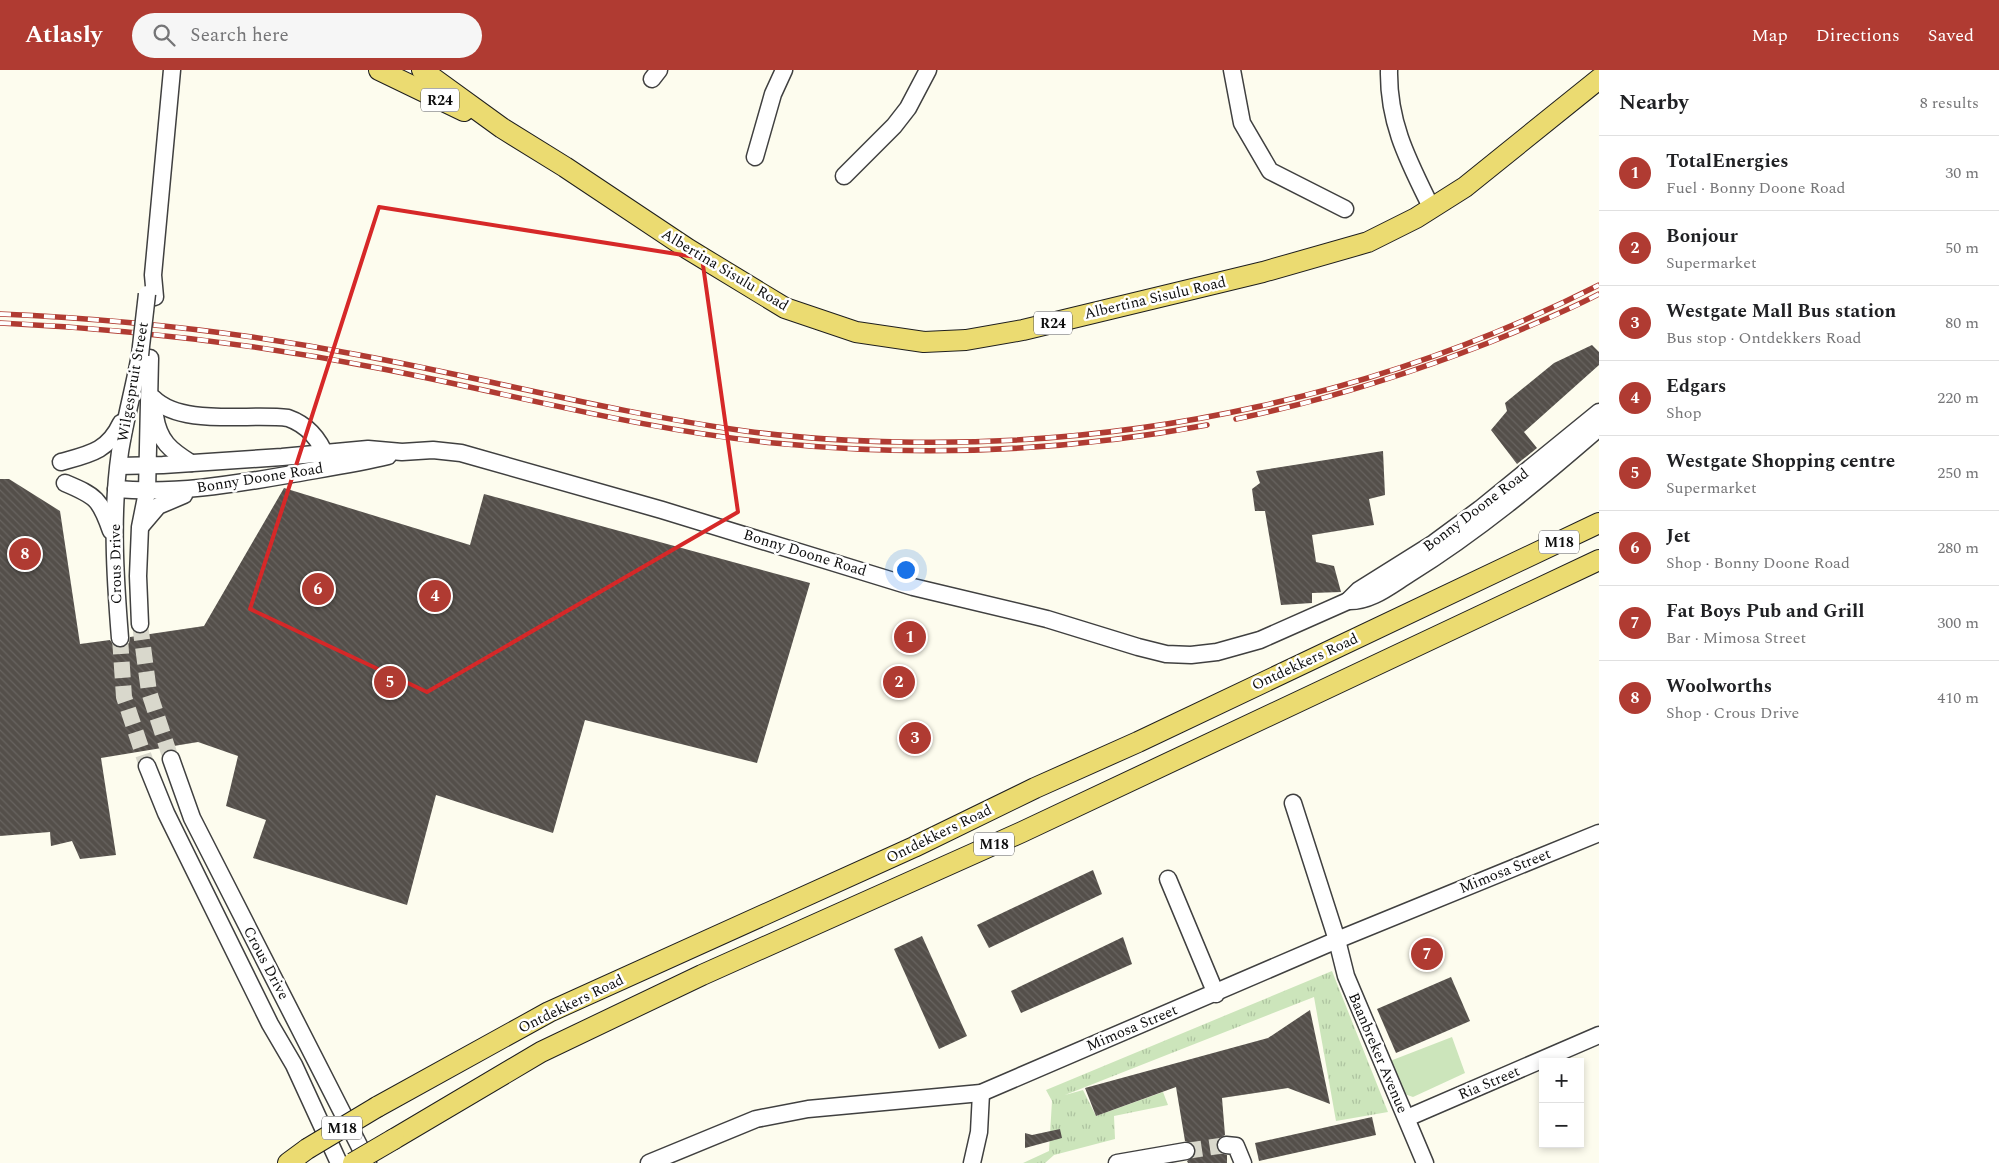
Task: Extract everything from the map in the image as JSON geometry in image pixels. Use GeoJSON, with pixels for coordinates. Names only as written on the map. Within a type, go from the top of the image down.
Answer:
{"type":"FeatureCollection","features":[{"type":"Feature","properties":{"kind":"main road","name":"Albertina Sisulu Road"},"geometry":{"type":"LineString","coordinates":[[379,70],[502,128]]}},
{"type":"Feature","properties":{"kind":"main road","name":"Albertina Sisulu Road"},"geometry":{"type":"LineString","coordinates":[[422,70],[502,128],[565,167],[704,259],[785,308],[856,332],[924,342],[966,340],[1023,330],[1263,272],[1368,242],[1432,209],[1465,187],[1599,79]]}},
{"type":"Feature","properties":{"kind":"main road","name":"Ontdekkers Road"},"geometry":{"type":"LineString","coordinates":[[288,1163],[377,1107],[548,1012],[914,847],[1035,788],[1138,742],[1599,523]]}},
{"type":"Feature","properties":{"kind":"main road","name":"Ontdekkers Road"},"geometry":{"type":"LineString","coordinates":[[352,1163],[541,1052],[702,975],[1022,832],[1599,560]]}},
{"type":"Feature","properties":{"kind":"street","name":"Wilgespruit Street"},"geometry":{"type":"LineString","coordinates":[[116,489],[118,466],[131,404],[145,357],[172,70]]}},
{"type":"Feature","properties":{"kind":"street"},"geometry":{"type":"LineString","coordinates":[[755,157],[773,94],[784,70]]}},
{"type":"Feature","properties":{"kind":"street"},"geometry":{"type":"LineString","coordinates":[[844,176],[894,126],[908,108],[928,70]]}},
{"type":"Feature","properties":{"kind":"street"},"geometry":{"type":"LineString","coordinates":[[1232,70],[1242,124],[1270,171],[1345,209]]}},
{"type":"Feature","properties":{"kind":"street"},"geometry":{"type":"LineString","coordinates":[[1389,70],[1393,120],[1408,160],[1432,209]]}},
{"type":"Feature","properties":{"kind":"street","name":"Wilgespruit Street"},"geometry":{"type":"LineString","coordinates":[[145,357],[152,391],[147,492]]}},
{"type":"Feature","properties":{"kind":"street"},"geometry":{"type":"LineString","coordinates":[[152,391],[167,409],[193,416],[288,418],[301,422],[310,429],[328,460]]}},
{"type":"Feature","properties":{"kind":"street"},"geometry":{"type":"LineString","coordinates":[[152,391],[157,430],[170,448],[191,463]]}},
{"type":"Feature","properties":{"kind":"street"},"geometry":{"type":"LineString","coordinates":[[62,462],[103,447],[116,433],[131,404]]}},
{"type":"Feature","properties":{"kind":"street","name":"Bonny Doone Road"},"geometry":{"type":"LineString","coordinates":[[116,489],[147,492],[200,489],[238,484],[368,449],[402,452],[433,450],[461,454],[492,461],[662,510],[913,586],[1047,619],[1138,648],[1166,654],[1191,656],[1217,652],[1260,640],[1348,601],[1360,590],[1418,554],[1480,509],[1599,412]]}},
{"type":"Feature","properties":{"kind":"street","name":"Bonny Doone Road"},"geometry":{"type":"LineString","coordinates":[[1348,601],[1363,600],[1381,591],[1439,555],[1534,484],[1599,428]]}},
{"type":"Feature","properties":{"kind":"street","name":"Bonny Doone Road"},"geometry":{"type":"LineString","coordinates":[[118,466],[282,458],[328,460]]}},
{"type":"Feature","properties":{"kind":"street"},"geometry":{"type":"LineString","coordinates":[[237,460],[238,484]]}},
{"type":"Feature","properties":{"kind":"street"},"geometry":{"type":"LineString","coordinates":[[65,483],[87,492],[97,500],[104,511],[115,543]]}},
{"type":"Feature","properties":{"kind":"street","name":"Crous Drive"},"geometry":{"type":"LineString","coordinates":[[116,489],[114,569],[120,638]]}},
{"type":"Feature","properties":{"kind":"street"},"geometry":{"type":"LineString","coordinates":[[140,527],[158,506],[200,489]]}},
{"type":"Feature","properties":{"kind":"street","name":"Crous Drive"},"geometry":{"type":"LineString","coordinates":[[140,624],[138,576],[140,527],[147,492]]}},
{"type":"Feature","properties":{"kind":"street","name":"Crous Drive"},"geometry":{"type":"LineString","coordinates":[[171,759],[192,818],[368,1163]]}},
{"type":"Feature","properties":{"kind":"street","name":"Crous Drive"},"geometry":{"type":"LineString","coordinates":[[147,766],[166,813],[270,1024],[294,1065],[340,1163]]}},
{"type":"Feature","properties":{"kind":"street","name":"Baanbreker Avenue"},"geometry":{"type":"LineString","coordinates":[[1293,803],[1337,940],[1346,976],[1425,1163]]}},
{"type":"Feature","properties":{"kind":"street","name":"Mimosa Street"},"geometry":{"type":"LineString","coordinates":[[649,1163],[756,1119],[808,1110],[981,1093],[1216,994],[1337,940],[1599,833]]}},
{"type":"Feature","properties":{"kind":"street"},"geometry":{"type":"LineString","coordinates":[[1168,879],[1216,994]]}},
{"type":"Feature","properties":{"kind":"street","name":"Ria Street"},"geometry":{"type":"LineString","coordinates":[[1407,1118],[1599,1035]]}},
{"type":"Feature","properties":{"kind":"street"},"geometry":{"type":"LineString","coordinates":[[972,1163],[979,1132],[981,1093]]}},
{"type":"Feature","properties":{"kind":"street"},"geometry":{"type":"LineString","coordinates":[[1226,1145],[1236,1146],[1243,1163]]}},
{"type":"Feature","properties":{"kind":"street"},"geometry":{"type":"LineString","coordinates":[[1116,1163],[1186,1151]]}},
{"type":"Feature","properties":{"kind":"highlighted area"},"geometry":{"type":"Polygon","coordinates":[[[379,207],[702,258],[738,512],[427,692],[250,609],[379,207]]]}},
{"type":"Feature","properties":{"kind":"green space"},"geometry":{"type":"Polygon","coordinates":[[[1332,971],[1388,1112],[1336,1121],[1314,997],[1065,1095],[1083,1090],[1096,1116],[1163,1092],[1168,1105],[1114,1116],[1115,1139],[1054,1155],[1045,1163],[1023,1163],[1049,1151],[1052,1101],[1046,1090],[1332,971]]]}},
{"type":"Feature","properties":{"kind":"green space"},"geometry":{"type":"Polygon","coordinates":[[[1452,1037],[1465,1073],[1413,1097],[1398,1088],[1390,1061],[1452,1037]]]}},
{"type":"Feature","properties":{"kind":"building"},"geometry":{"type":"Polygon","coordinates":[[[1592,345],[1599,352],[1599,365],[1524,432],[1537,448],[1517,464],[1491,430],[1507,411],[1505,403],[1554,363],[1592,345]]]}},
{"type":"Feature","properties":{"kind":"building"},"geometry":{"type":"Polygon","coordinates":[[[1383,451],[1385,495],[1369,499],[1374,525],[1312,535],[1316,562],[1334,566],[1341,592],[1312,593],[1312,603],[1281,605],[1265,511],[1255,511],[1252,489],[1260,483],[1256,471],[1383,451]]]}},
{"type":"Feature","properties":{"kind":"building"},"geometry":{"type":"Polygon","coordinates":[[[0,479],[9,479],[60,511],[80,644],[110,640],[115,647],[121,648],[129,643],[130,637],[204,626],[284,488],[470,545],[484,494],[810,583],[757,763],[585,720],[553,833],[436,795],[407,905],[253,858],[266,820],[226,806],[238,756],[198,742],[101,758],[116,855],[80,859],[72,841],[51,846],[50,832],[0,836],[0,479]]]}},
{"type":"Feature","properties":{"kind":"building"},"geometry":{"type":"Polygon","coordinates":[[[1093,870],[1102,894],[989,948],[977,925],[1093,870]]]}},
{"type":"Feature","properties":{"kind":"building"},"geometry":{"type":"Polygon","coordinates":[[[922,936],[967,1036],[939,1049],[894,949],[922,936]]]}},
{"type":"Feature","properties":{"kind":"building"},"geometry":{"type":"Polygon","coordinates":[[[1123,937],[1132,964],[1021,1013],[1011,991],[1123,937]]]}},
{"type":"Feature","properties":{"kind":"building"},"geometry":{"type":"Polygon","coordinates":[[[1451,977],[1470,1021],[1396,1053],[1377,1009],[1451,977]]]}},
{"type":"Feature","properties":{"kind":"building"},"geometry":{"type":"Polygon","coordinates":[[[1310,1010],[1330,1104],[1288,1088],[1222,1098],[1225,1135],[1218,1139],[1216,1144],[1220,1153],[1227,1155],[1227,1163],[1188,1163],[1187,1161],[1195,1155],[1196,1150],[1193,1144],[1185,1141],[1176,1087],[1096,1116],[1085,1088],[1268,1038],[1310,1010]]]}},
{"type":"Feature","properties":{"kind":"building"},"geometry":{"type":"Polygon","coordinates":[[[1372,1117],[1376,1135],[1259,1161],[1255,1143],[1372,1117]]]}},
{"type":"Feature","properties":{"kind":"building"},"geometry":{"type":"Polygon","coordinates":[[[1060,1129],[1062,1138],[1025,1148],[1025,1133],[1032,1135],[1060,1129]]]}},
{"type":"Feature","properties":{"kind":"tunnel"},"geometry":{"type":"LineString","coordinates":[[140,624],[149,692],[171,759]]}},
{"type":"Feature","properties":{"kind":"tunnel"},"geometry":{"type":"LineString","coordinates":[[120,638],[124,697],[147,766]]}},
{"type":"Feature","properties":{"kind":"tunnel"},"geometry":{"type":"LineString","coordinates":[[1186,1151],[1226,1145]]}},
{"type":"Feature","properties":{"kind":"railway"},"geometry":{"type":"LineString","coordinates":[[0,314],[135,323],[270,340],[407,364],[648,415],[745,431],[862,441],[991,441],[1082,435],[1171,423],[1260,406],[1347,384],[1433,356],[1517,323],[1599,285]]}},
{"type":"Feature","properties":{"kind":"railway"},"geometry":{"type":"LineString","coordinates":[[1236,419],[1332,395],[1426,366],[1530,326],[1599,294]]}},
{"type":"Feature","properties":{"kind":"railway"},"geometry":{"type":"LineString","coordinates":[[0,323],[96,329],[288,352],[383,369],[626,420],[725,437],[774,443],[882,450],[937,451],[991,449],[1099,441],[1207,425]]}},
{"type":"Feature","properties":{"kind":"place","name":"Woolworths"},"geometry":{"type":"Point","coordinates":[25,554]}},
{"type":"Feature","properties":{"kind":"place","name":"Jet"},"geometry":{"type":"Point","coordinates":[318,589]}},
{"type":"Feature","properties":{"kind":"place","name":"Edgars"},"geometry":{"type":"Point","coordinates":[435,596]}},
{"type":"Feature","properties":{"kind":"place","name":"TotalEnergies"},"geometry":{"type":"Point","coordinates":[910,637]}},
{"type":"Feature","properties":{"kind":"place","name":"Westgate Shopping centre"},"geometry":{"type":"Point","coordinates":[390,682]}},
{"type":"Feature","properties":{"kind":"place","name":"Bonjour"},"geometry":{"type":"Point","coordinates":[899,682]}},
{"type":"Feature","properties":{"kind":"place","name":"Westgate Mall Bus station"},"geometry":{"type":"Point","coordinates":[915,738]}},
{"type":"Feature","properties":{"kind":"place","name":"Fat Boys Pub and Grill"},"geometry":{"type":"Point","coordinates":[1427,954]}}]}
